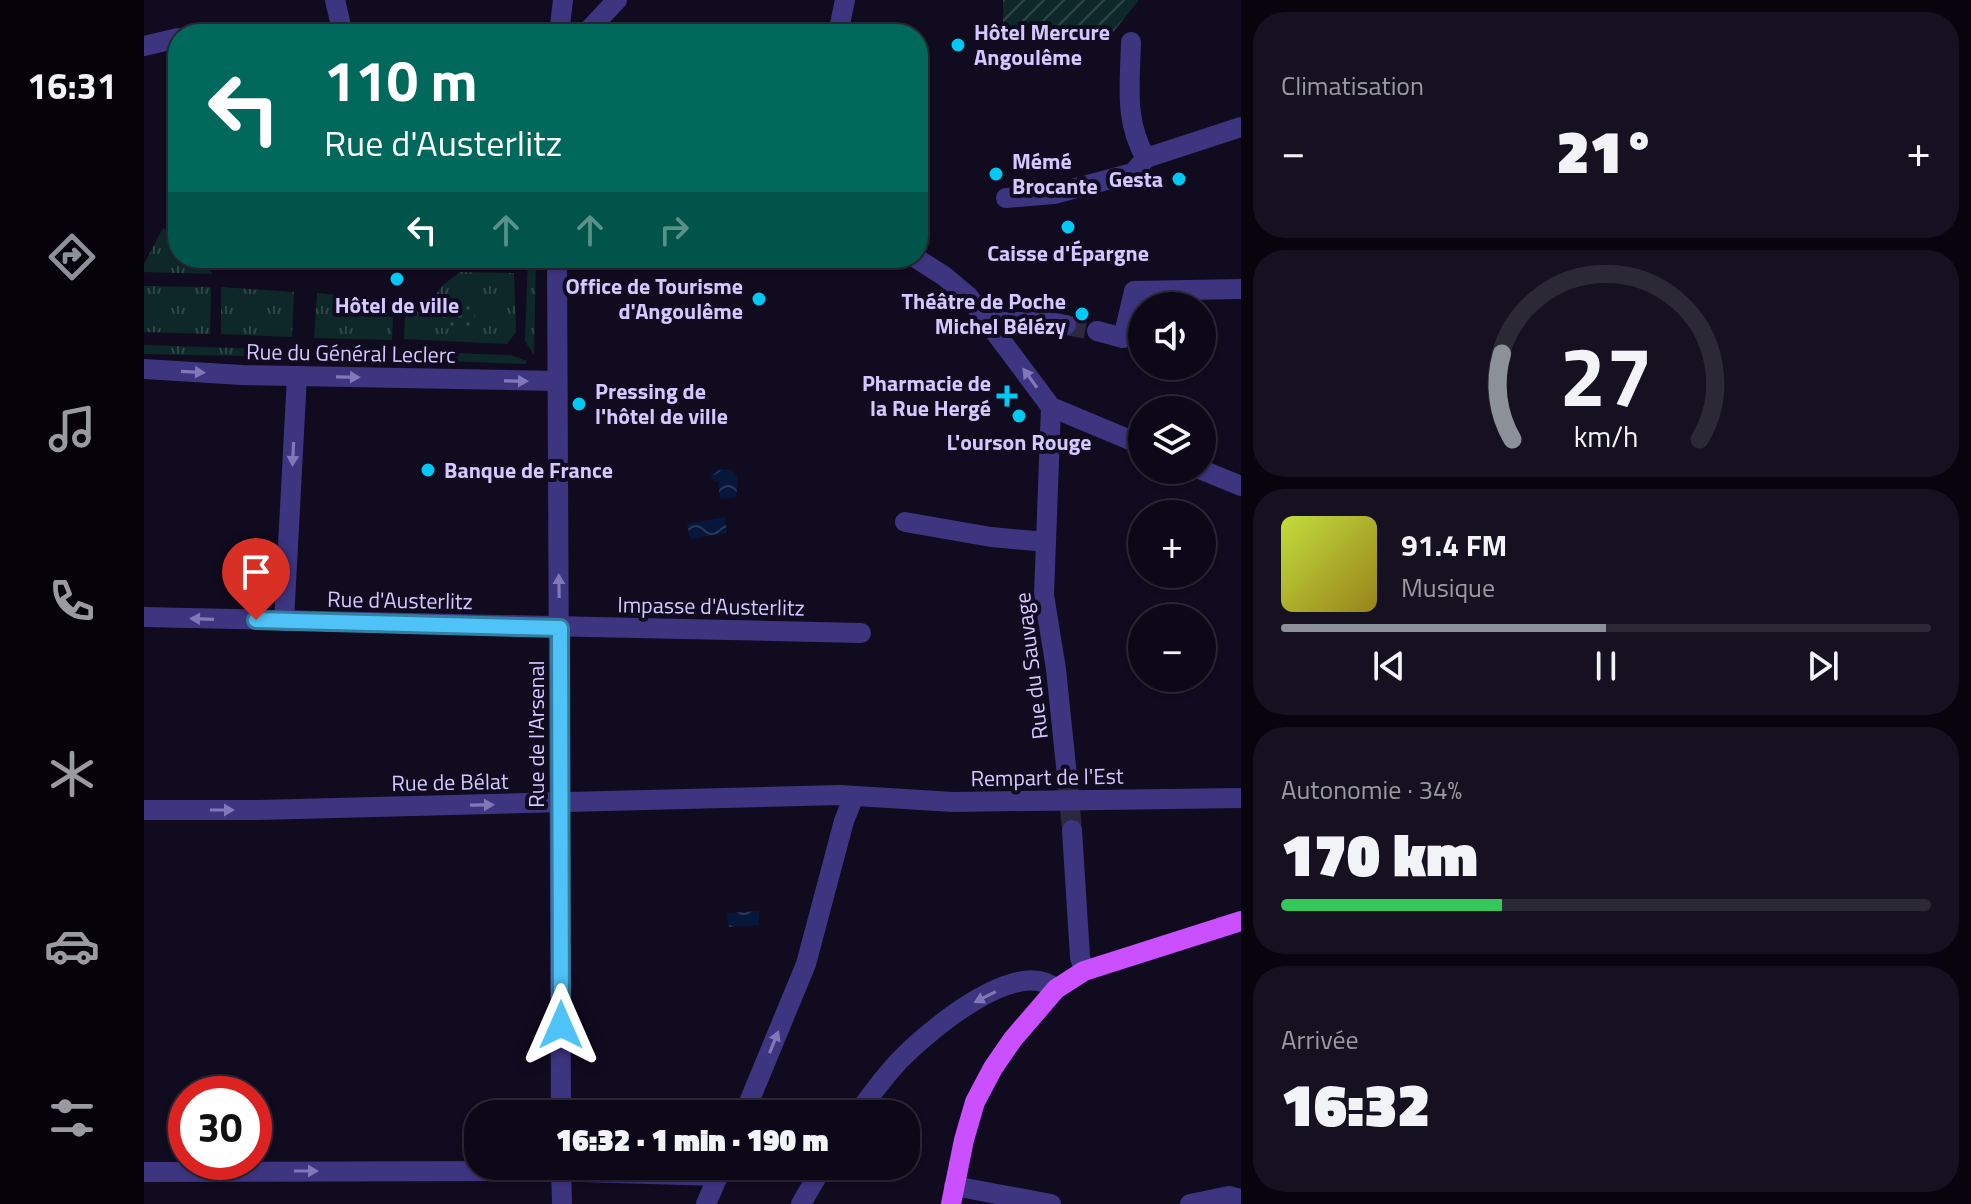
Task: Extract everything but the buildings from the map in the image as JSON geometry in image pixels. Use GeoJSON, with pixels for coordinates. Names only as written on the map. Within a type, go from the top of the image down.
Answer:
{"type":"FeatureCollection","features":[{"type":"Feature","properties":{"kind":"main road"},"geometry":{"type":"LineString","coordinates":[[952,1195],[975,1102],[1013,1039],[1056,989],[1084,971],[1241,921]]}},
{"type":"Feature","properties":{"kind":"street"},"geometry":{"type":"LineString","coordinates":[[335,0],[341,24]]}},
{"type":"Feature","properties":{"kind":"street"},"geometry":{"type":"LineString","coordinates":[[560,24],[563,0]]}},
{"type":"Feature","properties":{"kind":"street"},"geometry":{"type":"LineString","coordinates":[[594,24],[617,0]]}},
{"type":"Feature","properties":{"kind":"street"},"geometry":{"type":"LineString","coordinates":[[840,24],[845,0]]}},
{"type":"Feature","properties":{"kind":"street"},"geometry":{"type":"LineString","coordinates":[[144,46],[168,40]]}},
{"type":"Feature","properties":{"kind":"street"},"geometry":{"type":"LineString","coordinates":[[1131,42],[1129,109],[1135,139],[1146,158]]}},
{"type":"Feature","properties":{"kind":"street"},"geometry":{"type":"LineString","coordinates":[[1006,198],[1054,194],[1133,173],[1146,158],[1241,127]]}},
{"type":"Feature","properties":{"kind":"street"},"geometry":{"type":"LineString","coordinates":[[928,266],[968,296],[1051,407],[1128,439]]}},
{"type":"Feature","properties":{"kind":"street","name":"Rue de l'Arsenal"},"geometry":{"type":"LineString","coordinates":[[557,268],[561,1100]]}},
{"type":"Feature","properties":{"kind":"street"},"geometry":{"type":"LineString","coordinates":[[1097,331],[1123,338],[1134,291],[1241,289]]}},
{"type":"Feature","properties":{"kind":"street"},"geometry":{"type":"LineString","coordinates":[[988,322],[1066,325]]}},
{"type":"Feature","properties":{"kind":"street","name":"Rue du Général Leclerc"},"geometry":{"type":"LineString","coordinates":[[144,369],[297,376],[557,381]]}},
{"type":"Feature","properties":{"kind":"street"},"geometry":{"type":"LineString","coordinates":[[284,621],[297,376]]}},
{"type":"Feature","properties":{"kind":"street","name":"Rue du Sauvage"},"geometry":{"type":"LineString","coordinates":[[1051,407],[1044,595],[1056,669],[1067,776]]}},
{"type":"Feature","properties":{"kind":"street"},"geometry":{"type":"LineString","coordinates":[[1216,476],[1241,486]]}},
{"type":"Feature","properties":{"kind":"street"},"geometry":{"type":"LineString","coordinates":[[905,522],[991,537],[1046,542]]}},
{"type":"Feature","properties":{"kind":"street","name":"Rue d'Austerlitz"},"geometry":{"type":"LineString","coordinates":[[144,617],[560,628]]}},
{"type":"Feature","properties":{"kind":"street","name":"Impasse d'Austerlitz"},"geometry":{"type":"LineString","coordinates":[[560,628],[861,633]]}},
{"type":"Feature","properties":{"kind":"street"},"geometry":{"type":"LineString","coordinates":[[750,1100],[806,964],[844,821],[854,796]]}},
{"type":"Feature","properties":{"kind":"street","name":"Rue de Bélat"},"geometry":{"type":"LineString","coordinates":[[144,810],[854,796]]}},
{"type":"Feature","properties":{"kind":"street","name":"Rempart de l'Est"},"geometry":{"type":"LineString","coordinates":[[854,796],[953,802],[1241,798]]}},
{"type":"Feature","properties":{"kind":"street"},"geometry":{"type":"LineString","coordinates":[[1072,830],[1080,957],[1084,971]]}},
{"type":"Feature","properties":{"kind":"street"},"geometry":{"type":"LineString","coordinates":[[868,1100],[896,1064],[958,1011],[1017,981],[1039,980],[1056,989]]}},
{"type":"Feature","properties":{"kind":"street"},"geometry":{"type":"LineString","coordinates":[[144,1172],[464,1169]]}},
{"type":"Feature","properties":{"kind":"street"},"geometry":{"type":"LineString","coordinates":[[561,1180],[562,1204]]}},
{"type":"Feature","properties":{"kind":"street"},"geometry":{"type":"LineString","coordinates":[[706,1204],[717,1180]]}},
{"type":"Feature","properties":{"kind":"street"},"geometry":{"type":"LineString","coordinates":[[801,1204],[815,1180]]}},
{"type":"Feature","properties":{"kind":"street"},"geometry":{"type":"LineString","coordinates":[[952,1195],[1051,1204]]}},
{"type":"Feature","properties":{"kind":"street"},"geometry":{"type":"LineString","coordinates":[[1190,1204],[1229,1196],[1241,1198]]}},
{"type":"Feature","properties":{"kind":"green space"},"geometry":{"type":"Polygon","coordinates":[[[1003,0],[1139,0],[1110,36],[998,38],[999,27],[1003,27],[1003,0]]]}},
{"type":"Feature","properties":{"kind":"green space"},"geometry":{"type":"Polygon","coordinates":[[[163,228],[168,231],[168,268],[210,268],[212,274],[144,272],[144,264],[163,228]]]}},
{"type":"Feature","properties":{"kind":"green space"},"geometry":{"type":"Polygon","coordinates":[[[528,268],[536,268],[534,355],[525,341],[528,268]]]}},
{"type":"Feature","properties":{"kind":"green space"},"geometry":{"type":"Polygon","coordinates":[[[460,272],[514,273],[516,332],[507,344],[404,339],[405,316],[426,306],[460,272]]]}},
{"type":"Feature","properties":{"kind":"green space"},"geometry":{"type":"Polygon","coordinates":[[[144,286],[211,287],[210,334],[144,332],[144,286]]]}},
{"type":"Feature","properties":{"kind":"green space"},"geometry":{"type":"Polygon","coordinates":[[[221,287],[294,292],[292,337],[221,334],[221,287]]]}},
{"type":"Feature","properties":{"kind":"green space"},"geometry":{"type":"Polygon","coordinates":[[[317,293],[364,298],[379,312],[393,318],[392,340],[314,338],[317,293]]]}},
{"type":"Feature","properties":{"kind":"green space"},"geometry":{"type":"Polygon","coordinates":[[[441,303],[475,305],[475,330],[441,328],[441,303]]]}},
{"type":"Feature","properties":{"kind":"green space"},"geometry":{"type":"Polygon","coordinates":[[[144,345],[290,350],[290,357],[144,354],[144,345]]]}},
{"type":"Feature","properties":{"kind":"green space"},"geometry":{"type":"Polygon","coordinates":[[[314,349],[511,355],[527,361],[525,364],[313,356],[314,349]]]}},
{"type":"Feature","properties":{"kind":"water"},"geometry":{"type":"Polygon","coordinates":[[[729,469],[735,473],[738,479],[736,497],[720,499],[718,482],[711,476],[719,470],[729,469]]]}},
{"type":"Feature","properties":{"kind":"water"},"geometry":{"type":"Polygon","coordinates":[[[725,517],[727,533],[690,539],[687,524],[725,517]]]}},
{"type":"Feature","properties":{"kind":"water"},"geometry":{"type":"Polygon","coordinates":[[[759,911],[759,925],[729,927],[727,913],[759,911]]]}},
{"type":"Feature","properties":{"kind":"tunnel"},"geometry":{"type":"LineString","coordinates":[[1066,325],[1097,331]]}},
{"type":"Feature","properties":{"kind":"tunnel"},"geometry":{"type":"LineString","coordinates":[[1067,776],[1072,830]]}},
{"type":"Feature","properties":{"kind":"place","name":"Hôtel Mercure Angoulême"},"geometry":{"type":"Point","coordinates":[958,45]}},
{"type":"Feature","properties":{"kind":"place","name":"Mémé Brocante"},"geometry":{"type":"Point","coordinates":[996,174]}},
{"type":"Feature","properties":{"kind":"place","name":"Gesta"},"geometry":{"type":"Point","coordinates":[1179,179]}},
{"type":"Feature","properties":{"kind":"place","name":"Caisse d'Épargne"},"geometry":{"type":"Point","coordinates":[1068,227]}},
{"type":"Feature","properties":{"kind":"place","name":"Hôtel de ville"},"geometry":{"type":"Point","coordinates":[397,279]}},
{"type":"Feature","properties":{"kind":"place","name":"Office de Tourisme d'Angoulême"},"geometry":{"type":"Point","coordinates":[759,299]}},
{"type":"Feature","properties":{"kind":"place","name":"Théâtre de Poche Michel Bélézy"},"geometry":{"type":"Point","coordinates":[1082,314]}},
{"type":"Feature","properties":{"kind":"place","name":"Pharmacie de la Rue Hergé"},"geometry":{"type":"Point","coordinates":[1007,396]}},
{"type":"Feature","properties":{"kind":"place","name":"Pressing de l'hôtel de ville"},"geometry":{"type":"Point","coordinates":[579,404]}},
{"type":"Feature","properties":{"kind":"place","name":"L'ourson Rouge"},"geometry":{"type":"Point","coordinates":[1019,416]}},
{"type":"Feature","properties":{"kind":"place","name":"Banque de France"},"geometry":{"type":"Point","coordinates":[428,470]}},
{"type":"Feature","properties":{"kind":"route"},"geometry":{"type":"LineString","coordinates":[[256,620],[560,628],[561,1025]]}}]}
